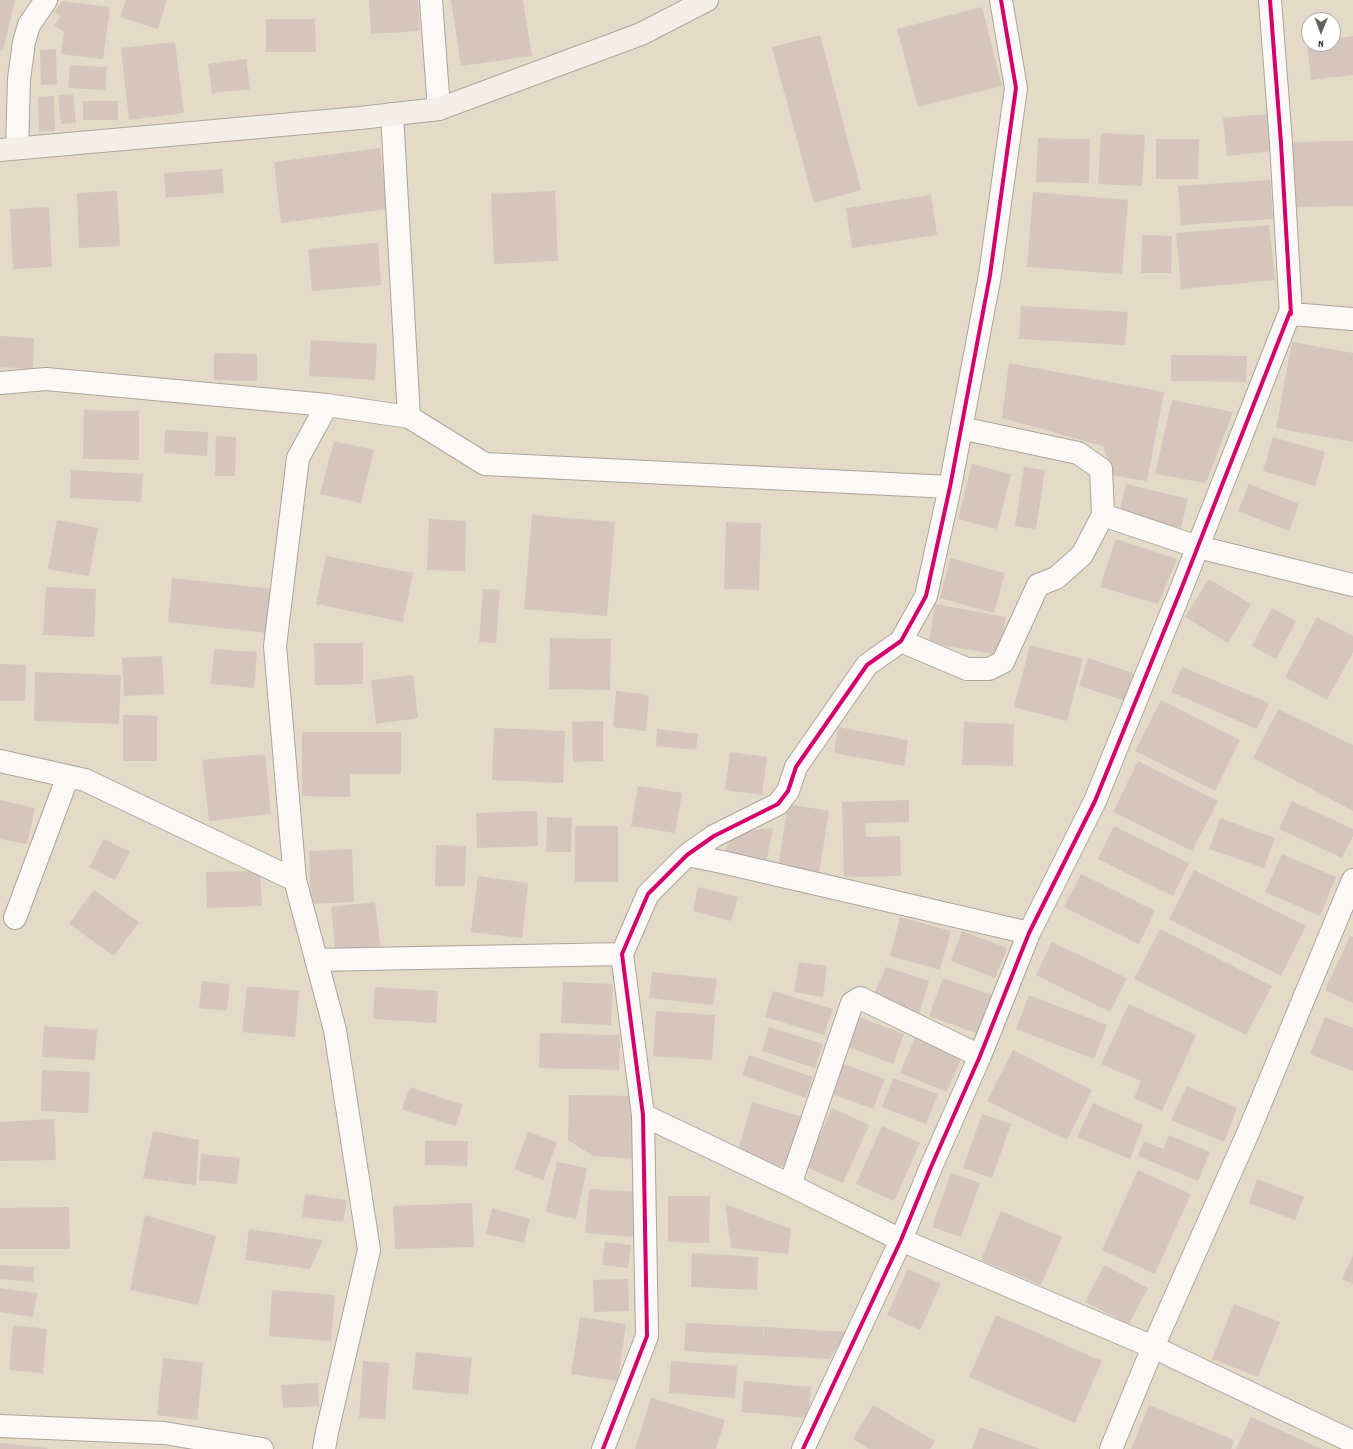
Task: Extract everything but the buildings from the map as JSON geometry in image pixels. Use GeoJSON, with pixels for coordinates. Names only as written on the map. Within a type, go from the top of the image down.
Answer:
{"type":"FeatureCollection","features":[{"type":"Feature","properties":{"kind":"street"},"geometry":{"type":"LineString","coordinates":[[46,0],[29,25],[24,42],[8,149],[360,118],[439,109],[641,34],[707,0]]}},
{"type":"Feature","properties":{"kind":"street"},"geometry":{"type":"LineString","coordinates":[[431,0],[439,109]]}},
{"type":"Feature","properties":{"kind":"street"},"geometry":{"type":"LineString","coordinates":[[603,1449],[646,1336],[643,1115],[622,954],[648,894],[687,855],[714,836],[778,804],[788,790],[796,767],[867,665],[901,641],[926,596],[950,487],[990,276],[1016,88],[1001,0]]}},
{"type":"Feature","properties":{"kind":"street"},"geometry":{"type":"LineString","coordinates":[[1270,0],[1281,143],[1291,314]]}},
{"type":"Feature","properties":{"kind":"street"},"geometry":{"type":"LineString","coordinates":[[392,114],[409,417]]}},
{"type":"Feature","properties":{"kind":"street"},"geometry":{"type":"LineString","coordinates":[[803,1449],[901,1240],[931,1167],[980,1056],[1029,933],[1095,801],[1198,547],[1290,312],[1291,314],[1353,319]]}},
{"type":"Feature","properties":{"kind":"street"},"geometry":{"type":"LineString","coordinates":[[0,383],[46,380],[327,405],[409,417],[485,464],[950,487]]}},
{"type":"Feature","properties":{"kind":"street"},"geometry":{"type":"LineString","coordinates":[[324,1449],[326,1432],[369,1250],[334,1030],[295,880],[275,646],[298,458],[327,405]]}},
{"type":"Feature","properties":{"kind":"street"},"geometry":{"type":"LineString","coordinates":[[901,641],[967,669],[989,669],[1003,662],[1038,585],[1056,578],[1082,555],[1103,515],[1101,469],[1078,453],[961,428]]}},
{"type":"Feature","properties":{"kind":"street"},"geometry":{"type":"LineString","coordinates":[[1103,515],[1198,547],[1353,585]]}},
{"type":"Feature","properties":{"kind":"street"},"geometry":{"type":"LineString","coordinates":[[0,761],[85,780],[295,880]]}},
{"type":"Feature","properties":{"kind":"street"},"geometry":{"type":"LineString","coordinates":[[15,918],[68,776]]}},
{"type":"Feature","properties":{"kind":"street"},"geometry":{"type":"LineString","coordinates":[[687,855],[1029,933]]}},
{"type":"Feature","properties":{"kind":"street"},"geometry":{"type":"LineString","coordinates":[[1111,1449],[1153,1347],[1248,1133],[1353,880]]}},
{"type":"Feature","properties":{"kind":"street"},"geometry":{"type":"LineString","coordinates":[[316,960],[622,954]]}},
{"type":"Feature","properties":{"kind":"street"},"geometry":{"type":"LineString","coordinates":[[790,1184],[852,1003],[860,998],[980,1056]]}},
{"type":"Feature","properties":{"kind":"street"},"geometry":{"type":"LineString","coordinates":[[643,1115],[790,1184],[901,1240],[1153,1347],[1349,1439]]}},
{"type":"Feature","properties":{"kind":"street"},"geometry":{"type":"LineString","coordinates":[[0,1426],[164,1433],[262,1449]]}},
{"type":"Feature","properties":{"kind":"cycle path"},"geometry":{"type":"LineString","coordinates":[[603,1449],[647,1336],[643,1115],[622,954],[648,894],[687,855],[714,836],[778,804],[788,791],[796,767],[867,665],[901,641],[926,596],[950,487],[990,275],[1016,88],[1001,0]]}},
{"type":"Feature","properties":{"kind":"cycle path"},"geometry":{"type":"LineString","coordinates":[[803,1449],[901,1240],[931,1167],[980,1056],[1029,933],[1095,801],[1182,587],[1290,312],[1291,314],[1281,143],[1270,0]]}}]}
